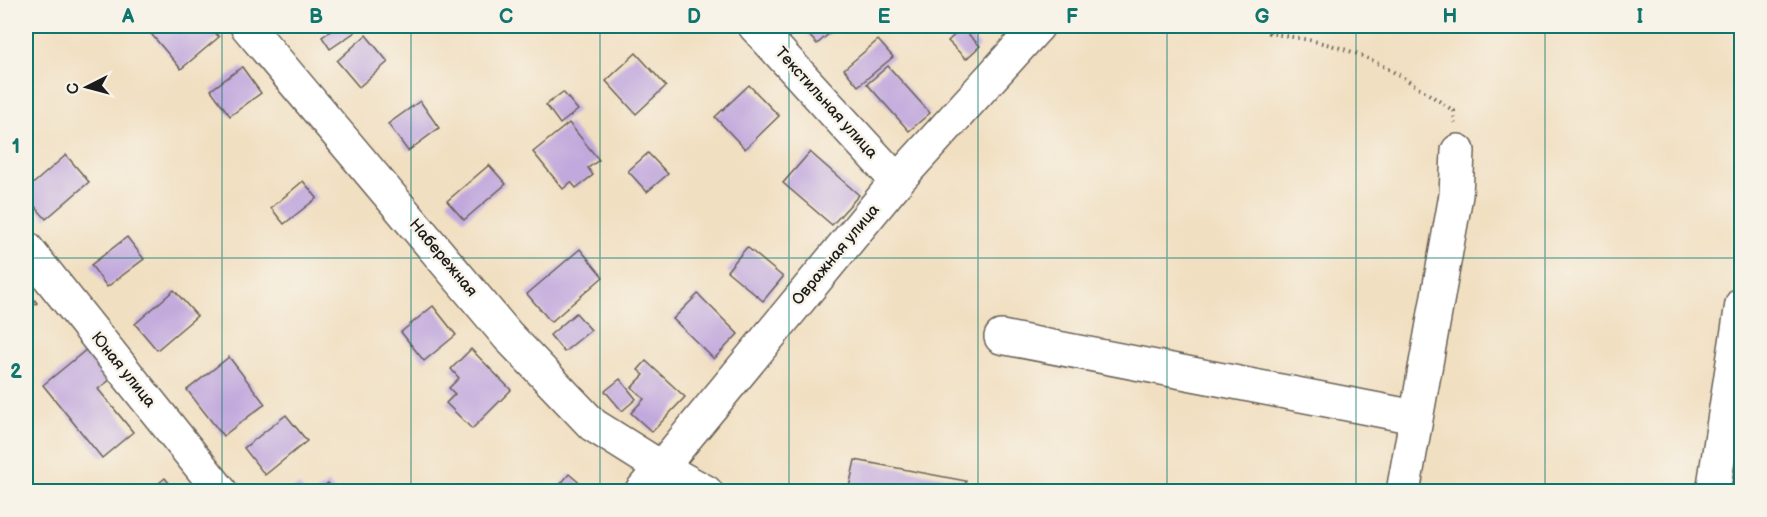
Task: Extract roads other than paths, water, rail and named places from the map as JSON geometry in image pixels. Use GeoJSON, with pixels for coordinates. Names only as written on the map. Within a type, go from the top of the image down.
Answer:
{"type":"FeatureCollection","features":[{"type":"Feature","properties":{"kind":"street","name":"Набережная"},"geometry":{"type":"LineString","coordinates":[[247,26],[508,336],[593,425],[651,479],[706,492]]}},
{"type":"Feature","properties":{"kind":"street","name":"Текстильная улица"},"geometry":{"type":"LineString","coordinates":[[755,26],[897,181]]}},
{"type":"Feature","properties":{"kind":"street","name":"Овражная улица"},"geometry":{"type":"LineString","coordinates":[[651,479],[897,181],[1038,26]]}},
{"type":"Feature","properties":{"kind":"street"},"geometry":{"type":"LineString","coordinates":[[1403,492],[1456,195],[1458,151]]}},
{"type":"Feature","properties":{"kind":"street","name":"Юная улица"},"geometry":{"type":"LineString","coordinates":[[26,248],[221,492]]}},
{"type":"Feature","properties":{"kind":"street"},"geometry":{"type":"LineString","coordinates":[[1713,492],[1742,304]]}},
{"type":"Feature","properties":{"kind":"street"},"geometry":{"type":"LineString","coordinates":[[1001,337],[1415,417]]}}]}
